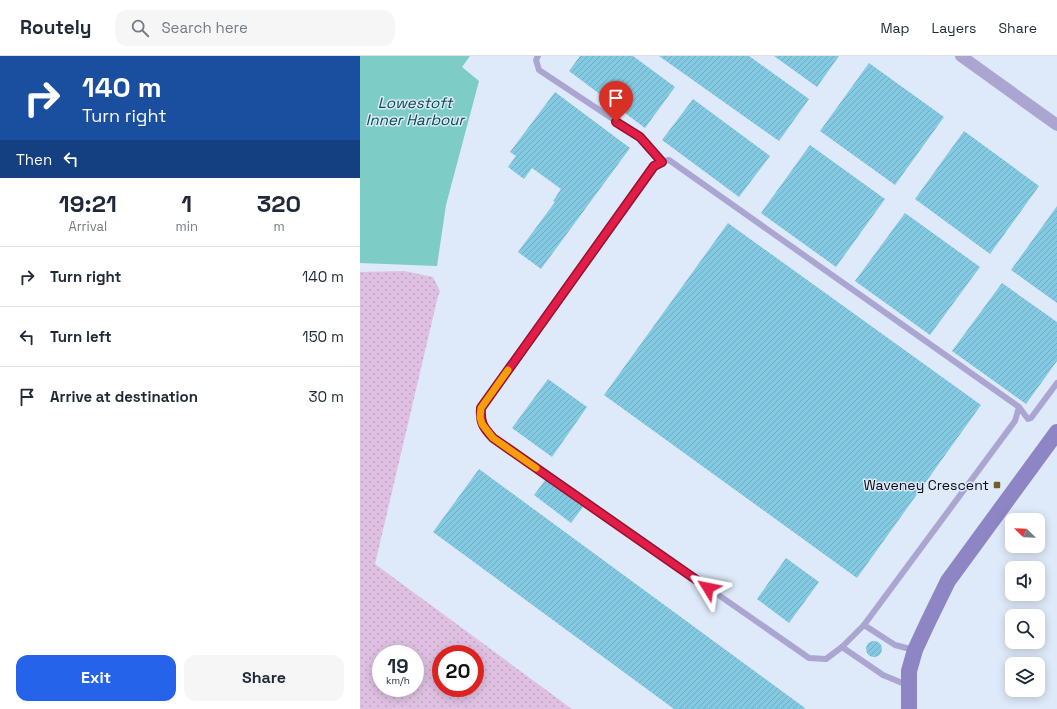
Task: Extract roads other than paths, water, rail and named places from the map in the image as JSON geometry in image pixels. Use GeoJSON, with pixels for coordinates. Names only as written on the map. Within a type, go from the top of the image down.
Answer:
{"type":"FeatureCollection","features":[{"type":"Feature","properties":{"kind":"main road"},"geometry":{"type":"LineString","coordinates":[[909,709],[909,671],[915,650],[948,581],[1057,432]]}},
{"type":"Feature","properties":{"kind":"street"},"geometry":{"type":"LineString","coordinates":[[961,56],[1057,125]]}},
{"type":"Feature","properties":{"kind":"lane"},"geometry":{"type":"LineString","coordinates":[[538,56],[536,60],[539,70],[640,137],[662,162]]}},
{"type":"Feature","properties":{"kind":"lane"},"geometry":{"type":"LineString","coordinates":[[1019,407],[1015,421],[864,626],[842,647],[826,658],[810,658],[803,654],[493,438],[482,424],[480,417],[481,408],[654,166],[669,160],[1019,407],[1028,418],[1031,418],[1057,383]]}},
{"type":"Feature","properties":{"kind":"lane"},"geometry":{"type":"LineString","coordinates":[[864,626],[895,645],[915,650]]}},
{"type":"Feature","properties":{"kind":"lane"},"geometry":{"type":"LineString","coordinates":[[842,647],[883,675],[909,686]]}},
{"type":"Feature","properties":{"kind":"water","name":"Lowestoft Inner Harbour"},"geometry":{"type":"Polygon","coordinates":[[[360,56],[470,56],[462,67],[479,81],[446,205],[437,266],[360,263],[360,56]]]}},
{"type":"Feature","properties":{"kind":"place","name":"Waveney Crescent"},"geometry":{"type":"Point","coordinates":[997,485]}}]}
